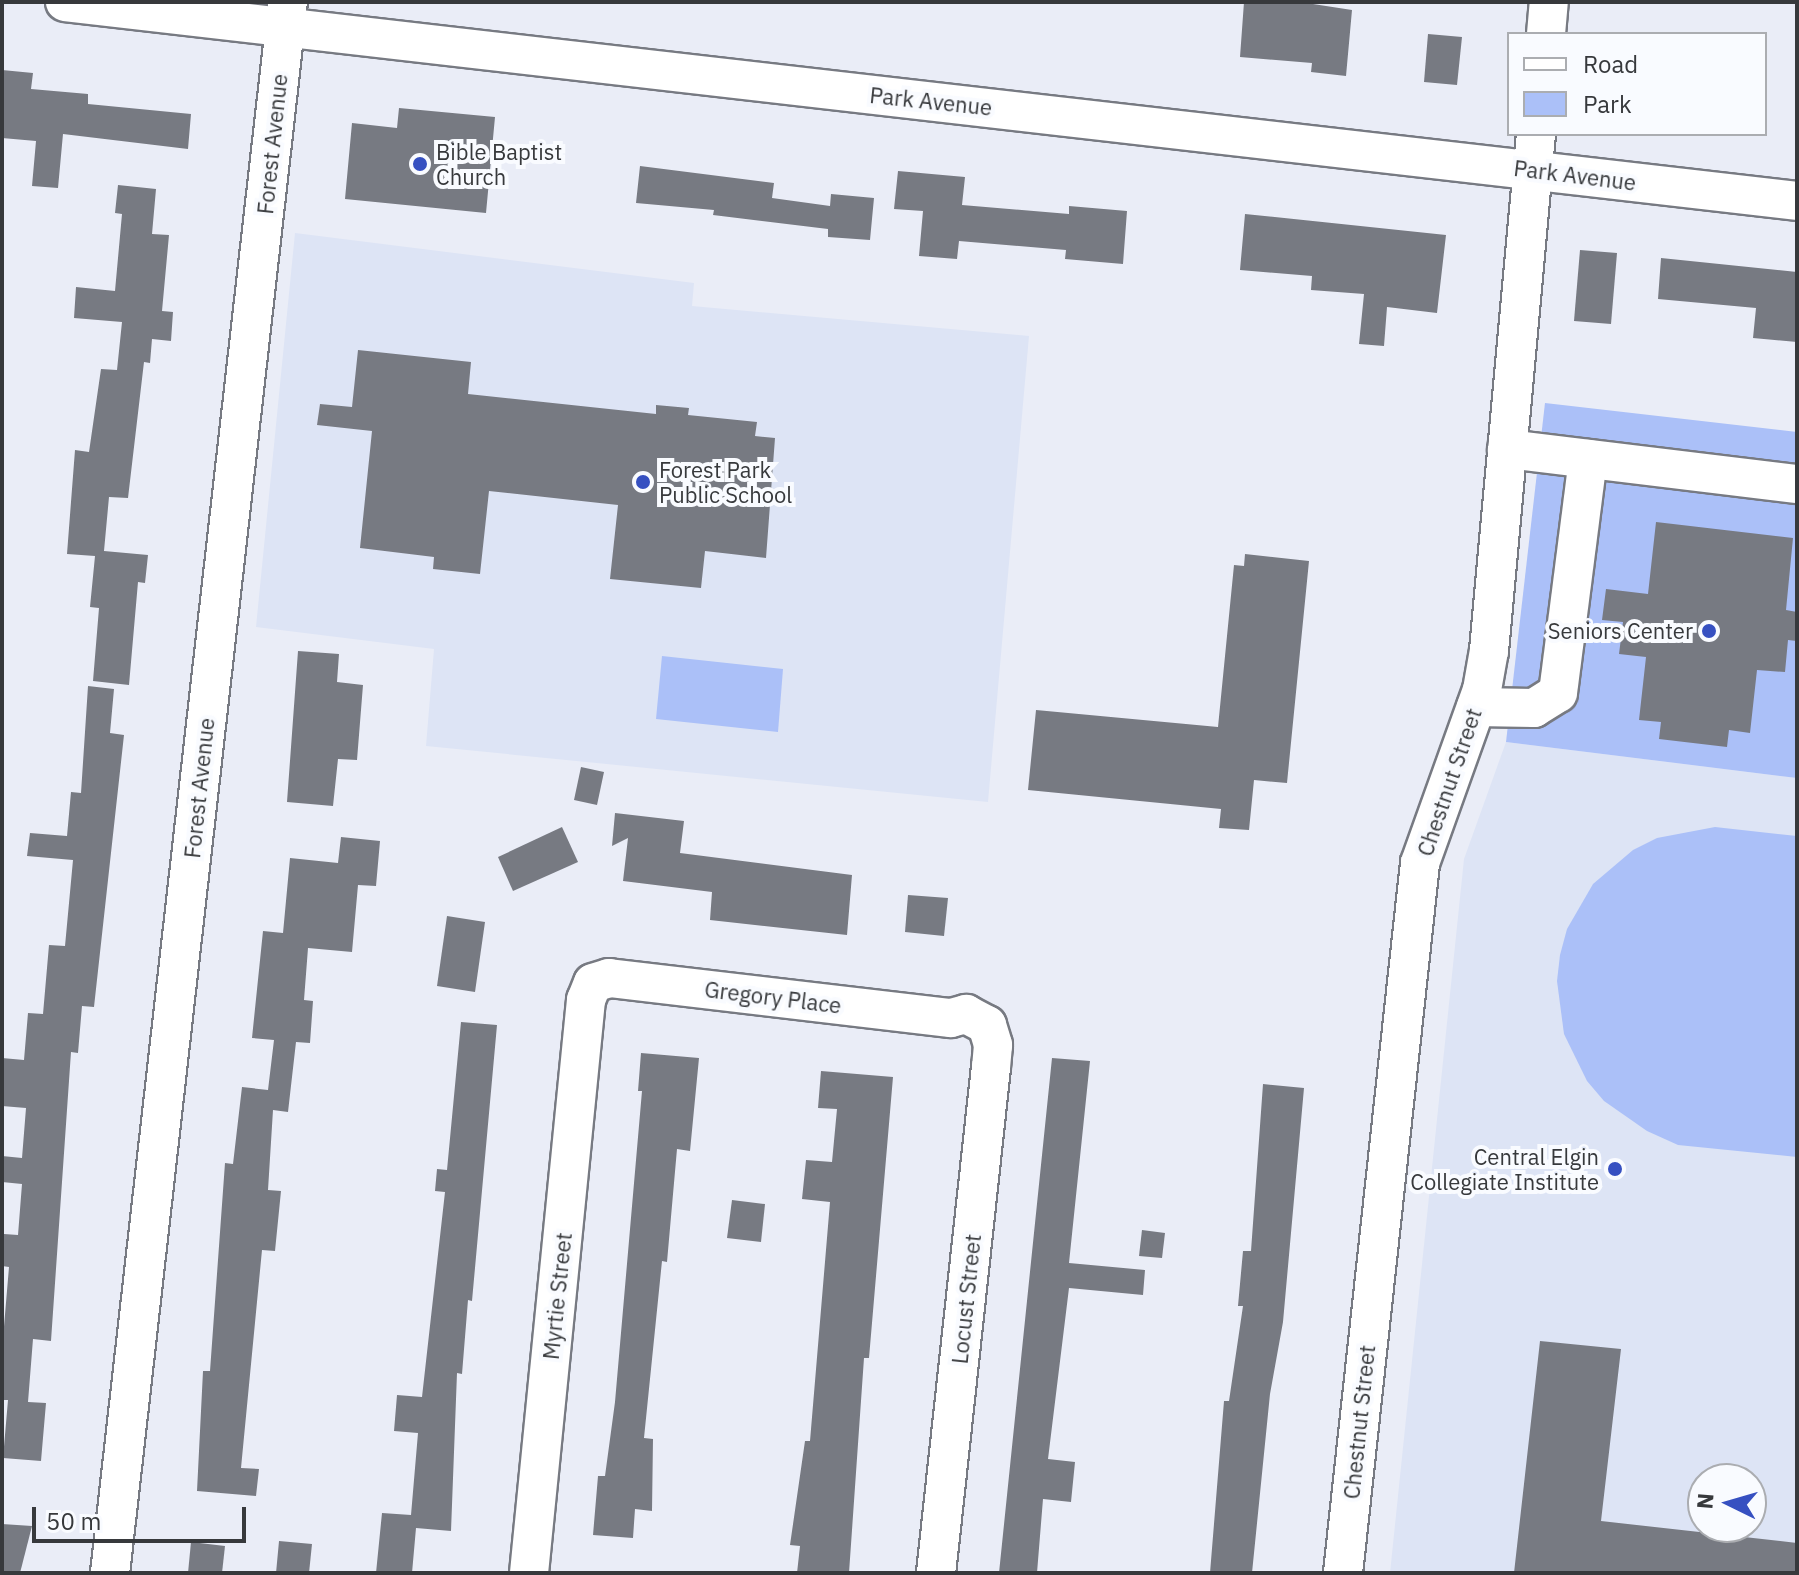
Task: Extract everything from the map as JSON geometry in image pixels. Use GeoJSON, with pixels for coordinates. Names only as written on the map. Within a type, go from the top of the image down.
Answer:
{"type":"FeatureCollection","features":[{"type":"Feature","properties":{"kind":"street","name":"Park Avenue"},"geometry":{"type":"LineString","coordinates":[[65,2],[286,15],[1534,152],[1797,201]]}},
{"type":"Feature","properties":{"kind":"street"},"geometry":{"type":"LineString","coordinates":[[1546,32],[1549,2]]}},
{"type":"Feature","properties":{"kind":"street","name":"Forest Avenue"},"geometry":{"type":"LineString","coordinates":[[110,1573],[286,15]]}},
{"type":"Feature","properties":{"kind":"street","name":"Chestnut Street"},"geometry":{"type":"LineString","coordinates":[[1343,1573],[1420,863],[1476,707],[1489,651],[1534,152]]}},
{"type":"Feature","properties":{"kind":"street"},"geometry":{"type":"LineString","coordinates":[[1507,449],[1797,484]]}},
{"type":"Feature","properties":{"kind":"street"},"geometry":{"type":"LineString","coordinates":[[1476,707],[1534,708],[1558,693],[1588,459]]}},
{"type":"Feature","properties":{"kind":"street","name":"Gregory Place"},"geometry":{"type":"LineString","coordinates":[[585,1020],[593,983],[609,978],[951,1018],[966,1014],[987,1025]]}},
{"type":"Feature","properties":{"kind":"street","name":"Myrtie Street"},"geometry":{"type":"LineString","coordinates":[[529,1573],[585,1020]]}},
{"type":"Feature","properties":{"kind":"street","name":"Locust Street"},"geometry":{"type":"LineString","coordinates":[[936,1573],[993,1045],[987,1025]]}},
{"type":"Feature","properties":{"kind":"shaded area","name":"Forest Park Public School"},"geometry":{"type":"Polygon","coordinates":[[[295,233],[694,283],[692,306],[1029,336],[988,802],[426,746],[434,649],[256,627],[295,233]]]}},
{"type":"Feature","properties":{"kind":"shaded area","name":"Central Elgin Collegiate Institute"},"geometry":{"type":"Polygon","coordinates":[[[1506,742],[1797,778],[1797,1573],[1390,1573],[1464,859],[1506,742]]]}},
{"type":"Feature","properties":{"kind":"green space"},"geometry":{"type":"Polygon","coordinates":[[[1545,403],[1797,432],[1797,778],[1506,742],[1545,403]]]}},
{"type":"Feature","properties":{"kind":"green space"},"geometry":{"type":"Polygon","coordinates":[[[662,656],[783,669],[778,732],[656,719],[662,656]]]}},
{"type":"Feature","properties":{"kind":"green space"},"geometry":{"type":"Polygon","coordinates":[[[1715,827],[1797,836],[1797,1157],[1678,1145],[1647,1131],[1604,1101],[1587,1081],[1564,1034],[1557,981],[1560,955],[1567,929],[1593,884],[1633,850],[1657,838],[1715,827]]]}},
{"type":"Feature","properties":{"kind":"building"},"geometry":{"type":"Polygon","coordinates":[[[1244,2],[1300,2],[1352,10],[1346,76],[1311,72],[1312,63],[1240,57],[1244,2]]]}},
{"type":"Feature","properties":{"kind":"building"},"geometry":{"type":"Polygon","coordinates":[[[1428,34],[1462,37],[1457,85],[1424,82],[1428,34]]]}},
{"type":"Feature","properties":{"kind":"building"},"geometry":{"type":"Polygon","coordinates":[[[2,70],[33,73],[31,89],[88,94],[88,104],[191,114],[188,149],[63,134],[58,188],[32,186],[36,141],[2,138],[2,70]]]}},
{"type":"Feature","properties":{"kind":"building","name":"Bible Baptist Church"},"geometry":{"type":"Polygon","coordinates":[[[399,108],[495,117],[486,213],[345,199],[352,123],[397,128],[399,108]]]}},
{"type":"Feature","properties":{"kind":"building"},"geometry":{"type":"Polygon","coordinates":[[[640,166],[774,183],[772,198],[830,206],[831,194],[874,198],[870,240],[828,237],[828,229],[713,215],[714,210],[636,203],[640,166]]]}},
{"type":"Feature","properties":{"kind":"building"},"geometry":{"type":"Polygon","coordinates":[[[898,171],[965,177],[962,205],[1069,214],[1069,206],[1127,211],[1123,264],[1065,259],[1066,250],[959,241],[957,259],[919,256],[923,211],[894,209],[898,171]]]}},
{"type":"Feature","properties":{"kind":"building"},"geometry":{"type":"Polygon","coordinates":[[[118,185],[156,189],[152,234],[169,235],[162,311],[173,312],[171,341],[152,339],[150,363],[144,362],[128,498],[109,497],[104,551],[148,555],[145,583],[138,582],[129,685],[93,681],[99,608],[90,607],[95,556],[67,554],[75,450],[89,452],[101,369],[117,370],[122,322],[74,318],[76,287],[115,291],[122,214],[115,213],[118,185]]]}},
{"type":"Feature","properties":{"kind":"building"},"geometry":{"type":"Polygon","coordinates":[[[1245,214],[1446,235],[1437,313],[1387,307],[1384,346],[1359,344],[1364,294],[1311,290],[1312,276],[1240,270],[1245,214]]]}},
{"type":"Feature","properties":{"kind":"building"},"geometry":{"type":"Polygon","coordinates":[[[1580,250],[1617,253],[1611,324],[1574,321],[1580,250]]]}},
{"type":"Feature","properties":{"kind":"building"},"geometry":{"type":"Polygon","coordinates":[[[1661,258],[1797,272],[1797,342],[1753,338],[1756,308],[1658,299],[1661,258]]]}},
{"type":"Feature","properties":{"kind":"building"},"geometry":{"type":"Polygon","coordinates":[[[358,350],[471,362],[468,394],[656,414],[656,405],[689,408],[688,415],[757,422],[755,436],[775,438],[766,558],[705,551],[701,588],[610,579],[618,505],[489,491],[480,574],[433,569],[434,557],[360,548],[372,431],[317,425],[320,404],[352,407],[358,350]]]}},
{"type":"Feature","properties":{"kind":"building","name":"Seniors Center"},"geometry":{"type":"Polygon","coordinates":[[[1656,522],[1793,538],[1786,610],[1797,612],[1797,641],[1788,640],[1785,672],[1757,670],[1750,733],[1729,730],[1727,747],[1659,739],[1661,722],[1639,720],[1646,657],[1619,654],[1623,622],[1602,620],[1606,589],[1648,594],[1656,522]]]}},
{"type":"Feature","properties":{"kind":"building"},"geometry":{"type":"Polygon","coordinates":[[[1245,554],[1309,561],[1287,783],[1254,780],[1249,830],[1219,828],[1221,809],[1028,790],[1036,710],[1218,727],[1234,565],[1244,566],[1245,554]]]}},
{"type":"Feature","properties":{"kind":"building"},"geometry":{"type":"Polygon","coordinates":[[[298,651],[339,654],[337,682],[363,685],[357,760],[338,759],[333,806],[287,802],[298,651]]]}},
{"type":"Feature","properties":{"kind":"building"},"geometry":{"type":"Polygon","coordinates":[[[88,686],[114,689],[110,733],[124,735],[94,1007],[82,1006],[78,1053],[71,1052],[51,1341],[33,1339],[28,1402],[46,1403],[41,1461],[3,1458],[8,1400],[2,1400],[2,1350],[9,1267],[2,1266],[2,1257],[4,1234],[18,1235],[22,1184],[2,1182],[2,1156],[22,1158],[26,1108],[2,1106],[2,1058],[24,1060],[28,1013],[43,1014],[49,945],[65,946],[73,860],[27,856],[30,833],[67,836],[71,792],[81,793],[88,686]]]}},
{"type":"Feature","properties":{"kind":"building"},"geometry":{"type":"Polygon","coordinates":[[[581,767],[604,772],[597,805],[574,800],[581,767]]]}},
{"type":"Feature","properties":{"kind":"building"},"geometry":{"type":"Polygon","coordinates":[[[615,813],[684,821],[680,853],[852,875],[847,935],[710,920],[712,892],[623,881],[628,838],[612,846],[615,813]]]}},
{"type":"Feature","properties":{"kind":"building"},"geometry":{"type":"Polygon","coordinates":[[[562,827],[578,862],[513,891],[498,857],[562,827]]]}},
{"type":"Feature","properties":{"kind":"building"},"geometry":{"type":"Polygon","coordinates":[[[341,837],[380,841],[376,886],[358,885],[352,952],[308,948],[304,1000],[313,1001],[310,1043],[296,1042],[288,1112],[273,1110],[268,1190],[281,1191],[275,1251],[262,1250],[241,1468],[259,1469],[256,1496],[197,1491],[203,1371],[210,1371],[225,1163],[233,1164],[242,1087],[268,1090],[274,1040],[252,1038],[263,931],[283,933],[290,858],[338,863],[341,837]]]}},
{"type":"Feature","properties":{"kind":"building"},"geometry":{"type":"Polygon","coordinates":[[[908,895],[948,898],[944,936],[905,932],[908,895]]]}},
{"type":"Feature","properties":{"kind":"building"},"geometry":{"type":"Polygon","coordinates":[[[447,916],[485,922],[475,992],[437,986],[447,916]]]}},
{"type":"Feature","properties":{"kind":"building"},"geometry":{"type":"Polygon","coordinates":[[[461,1022],[497,1025],[472,1301],[468,1300],[462,1374],[457,1373],[451,1531],[416,1528],[412,1573],[376,1573],[382,1513],[411,1515],[418,1433],[394,1431],[397,1395],[422,1397],[445,1192],[435,1191],[437,1169],[447,1170],[461,1022]]]}},
{"type":"Feature","properties":{"kind":"building"},"geometry":{"type":"Polygon","coordinates":[[[641,1053],[699,1058],[690,1151],[677,1149],[667,1262],[662,1261],[644,1438],[653,1439],[652,1511],[635,1509],[633,1538],[593,1535],[598,1476],[605,1476],[615,1402],[642,1091],[638,1091],[641,1053]]]}},
{"type":"Feature","properties":{"kind":"building"},"geometry":{"type":"Polygon","coordinates":[[[1052,1058],[1090,1061],[1069,1263],[1145,1270],[1143,1295],[1069,1288],[1048,1459],[1075,1462],[1071,1502],[1043,1499],[1037,1573],[999,1573],[1052,1058]]]}},
{"type":"Feature","properties":{"kind":"building"},"geometry":{"type":"Polygon","coordinates":[[[821,1071],[893,1077],[869,1358],[864,1358],[849,1573],[797,1573],[800,1546],[790,1545],[805,1441],[810,1441],[830,1202],[802,1199],[806,1160],[832,1162],[837,1109],[818,1108],[821,1071]]]}},
{"type":"Feature","properties":{"kind":"building"},"geometry":{"type":"Polygon","coordinates":[[[1263,1084],[1304,1088],[1283,1322],[1270,1394],[1252,1573],[1210,1573],[1224,1401],[1229,1401],[1243,1306],[1238,1306],[1243,1251],[1251,1251],[1263,1084]]]}},
{"type":"Feature","properties":{"kind":"building"},"geometry":{"type":"Polygon","coordinates":[[[732,1200],[765,1204],[761,1242],[727,1238],[732,1200]]]}},
{"type":"Feature","properties":{"kind":"building"},"geometry":{"type":"Polygon","coordinates":[[[1142,1230],[1165,1233],[1162,1258],[1139,1256],[1142,1230]]]}},
{"type":"Feature","properties":{"kind":"building"},"geometry":{"type":"Polygon","coordinates":[[[1540,1341],[1621,1349],[1601,1521],[1687,1531],[1687,1543],[1767,1543],[1767,1540],[1797,1543],[1797,1573],[1514,1573],[1540,1341]]]}},
{"type":"Feature","properties":{"kind":"building"},"geometry":{"type":"Polygon","coordinates":[[[2,1524],[32,1526],[20,1573],[2,1573],[2,1524]]]}},
{"type":"Feature","properties":{"kind":"building"},"geometry":{"type":"Polygon","coordinates":[[[279,1541],[312,1544],[309,1573],[276,1573],[279,1541]]]}},
{"type":"Feature","properties":{"kind":"building"},"geometry":{"type":"Polygon","coordinates":[[[191,1542],[225,1546],[222,1573],[188,1573],[191,1542]]]}},
{"type":"Feature","properties":{"kind":"place","name":"Bible Baptist Church"},"geometry":{"type":"Point","coordinates":[420,164]}},
{"type":"Feature","properties":{"kind":"place","name":"Forest Park Public School"},"geometry":{"type":"Point","coordinates":[643,482]}},
{"type":"Feature","properties":{"kind":"place","name":"Seniors Center"},"geometry":{"type":"Point","coordinates":[1709,631]}},
{"type":"Feature","properties":{"kind":"place","name":"Central Elgin Collegiate Institute"},"geometry":{"type":"Point","coordinates":[1615,1169]}}]}
